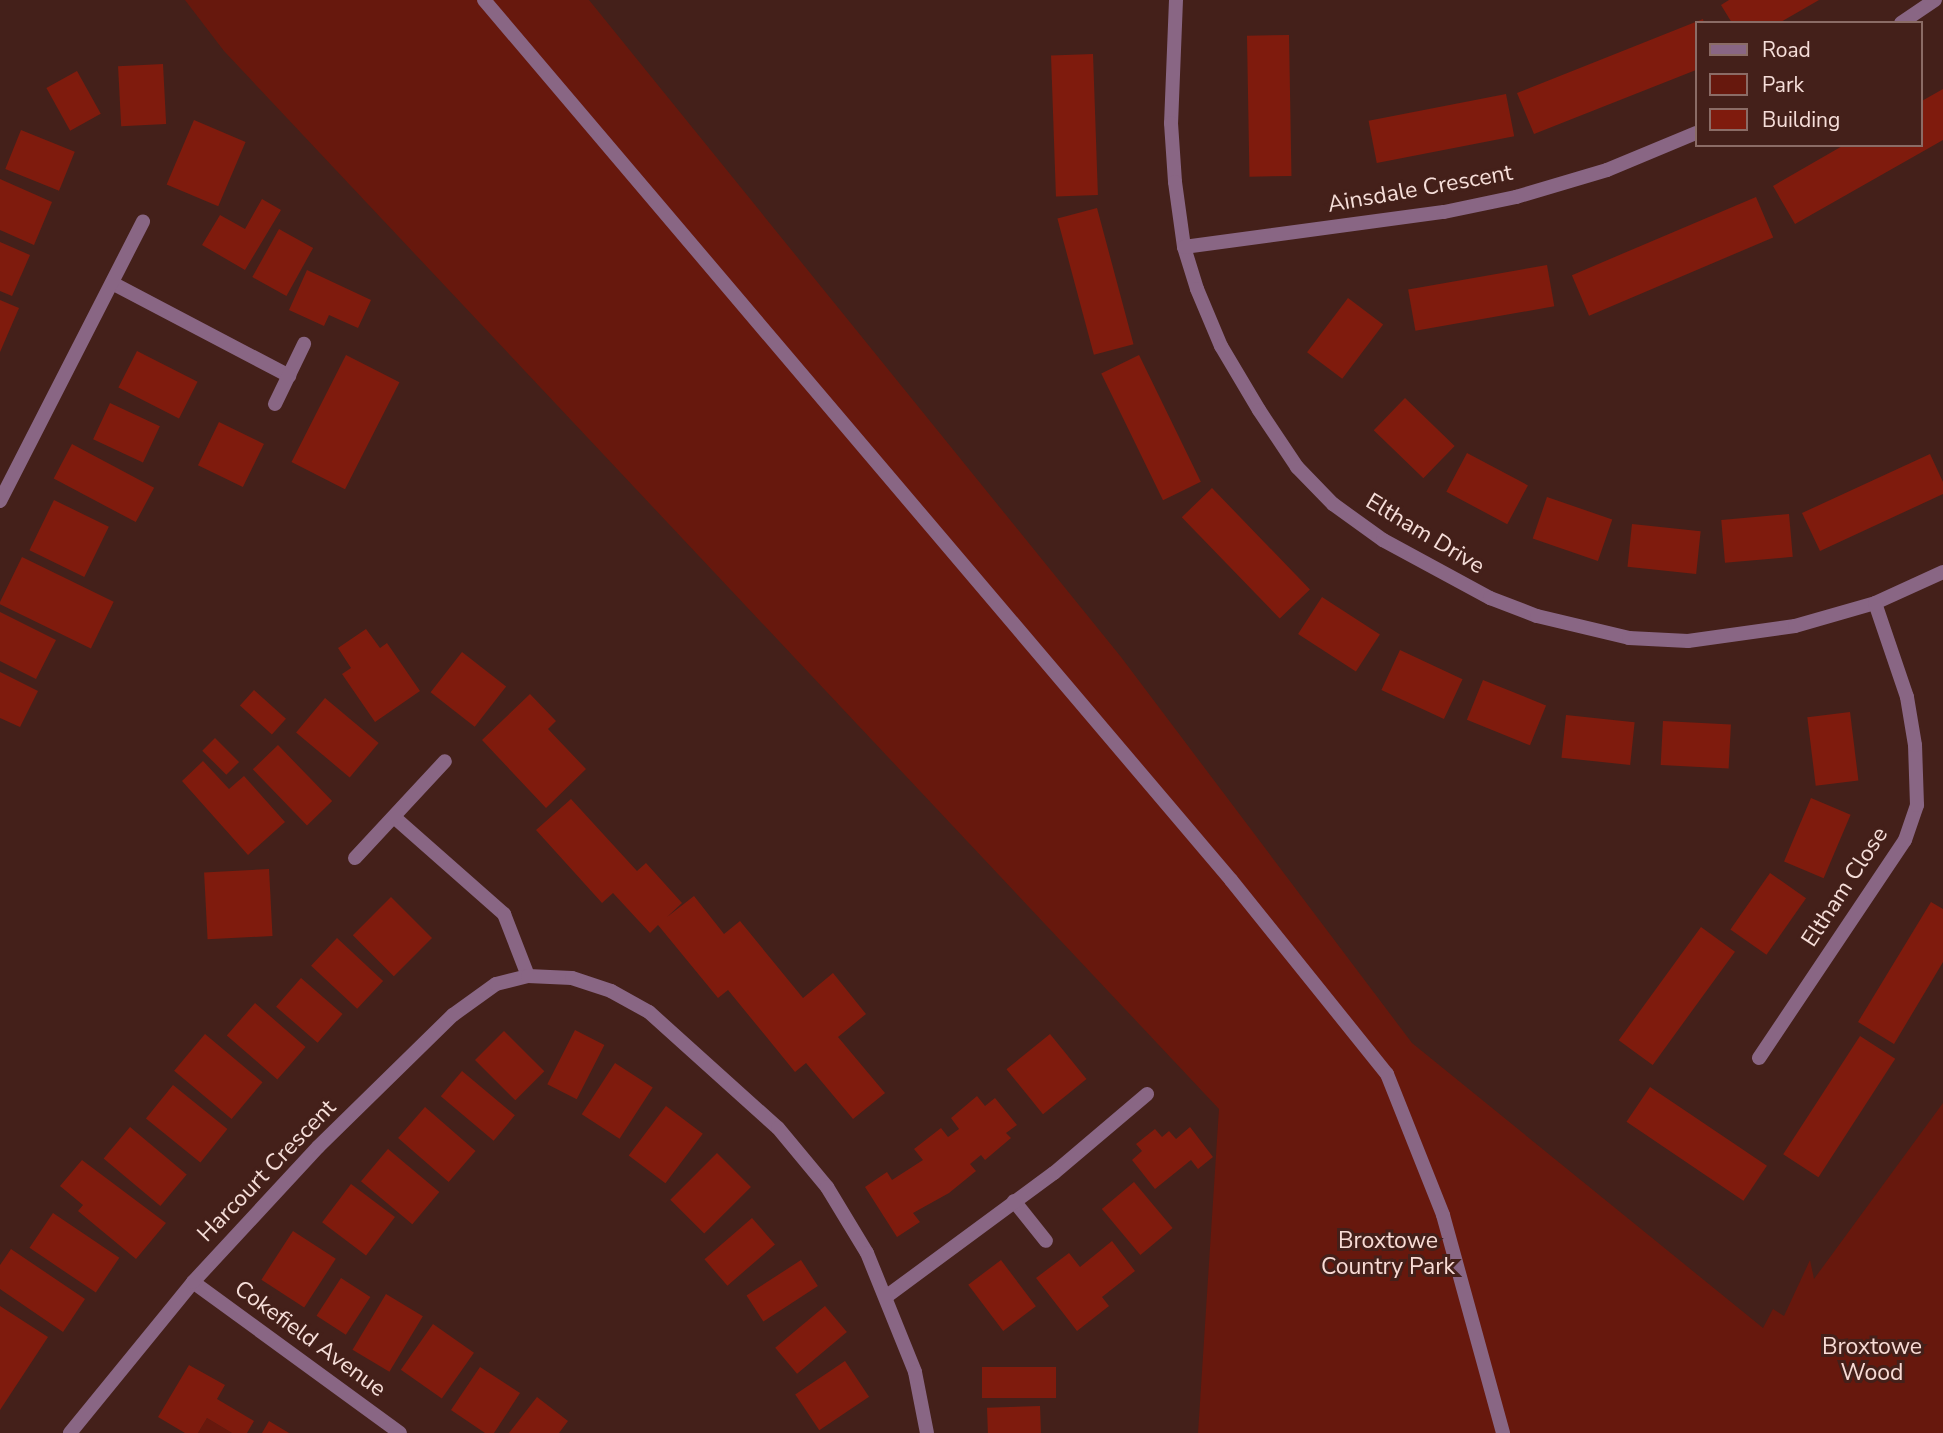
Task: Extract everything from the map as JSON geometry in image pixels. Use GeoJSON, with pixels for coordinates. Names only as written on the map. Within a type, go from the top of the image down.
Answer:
{"type":"FeatureCollection","features":[{"type":"Feature","properties":{"kind":"street"},"geometry":{"type":"LineString","coordinates":[[484,0],[1222,869],[1387,1074],[1443,1214],[1503,1433]]}},
{"type":"Feature","properties":{"kind":"street","name":"Eltham Drive"},"geometry":{"type":"LineString","coordinates":[[1176,0],[1171,123],[1184,247],[1221,346],[1297,467],[1333,504],[1433,570],[1538,615],[1629,638],[1688,641],[1737,637],[1875,603],[1943,572]]}},
{"type":"Feature","properties":{"kind":"street"},"geometry":{"type":"LineString","coordinates":[[1904,21],[1935,0]]}},
{"type":"Feature","properties":{"kind":"street","name":"Ainsdale Crescent"},"geometry":{"type":"LineString","coordinates":[[1184,247],[1444,212],[1516,197],[1607,170],[1694,134]]}},
{"type":"Feature","properties":{"kind":"street"},"geometry":{"type":"LineString","coordinates":[[0,501],[114,284],[143,221]]}},
{"type":"Feature","properties":{"kind":"street"},"geometry":{"type":"LineString","coordinates":[[114,284],[289,376]]}},
{"type":"Feature","properties":{"kind":"street"},"geometry":{"type":"LineString","coordinates":[[275,404],[304,344]]}},
{"type":"Feature","properties":{"kind":"street","name":"Eltham Close"},"geometry":{"type":"LineString","coordinates":[[1759,1058],[1905,841],[1917,805],[1915,745],[1907,697],[1875,603]]}},
{"type":"Feature","properties":{"kind":"street"},"geometry":{"type":"LineString","coordinates":[[355,859],[445,761]]}},
{"type":"Feature","properties":{"kind":"street"},"geometry":{"type":"LineString","coordinates":[[394,817],[504,914],[528,976]]}},
{"type":"Feature","properties":{"kind":"street","name":"Harcourt Crescent"},"geometry":{"type":"LineString","coordinates":[[70,1433],[193,1282],[318,1147],[453,1015],[496,984],[528,976],[572,978],[611,991],[649,1012],[778,1128],[827,1187],[867,1253],[887,1296],[915,1372],[927,1433]]}},
{"type":"Feature","properties":{"kind":"street"},"geometry":{"type":"LineString","coordinates":[[887,1296],[1054,1173],[1147,1094]]}},
{"type":"Feature","properties":{"kind":"street"},"geometry":{"type":"LineString","coordinates":[[1014,1201],[1046,1241]]}},
{"type":"Feature","properties":{"kind":"street","name":"Cokefield Avenue"},"geometry":{"type":"LineString","coordinates":[[193,1282],[400,1433]]}},
{"type":"Feature","properties":{"kind":"green space","name":"Broxtowe Country Park"},"geometry":{"type":"Polygon","coordinates":[[[185,0],[589,0],[1121,657],[1412,1043],[1763,1328],[1773,1309],[1784,1316],[1810,1260],[1814,1279],[1943,1103],[1943,1433],[1198,1433],[1219,1109],[224,51],[185,0]]]}},
{"type":"Feature","properties":{"kind":"green space"},"geometry":{"type":"Polygon","coordinates":[[[207,1418],[232,1433],[198,1433],[207,1418]]]}},
{"type":"Feature","properties":{"kind":"building"},"geometry":{"type":"Polygon","coordinates":[[[1729,0],[1819,0],[1782,21],[1731,21],[1721,5],[1729,0]]]}},
{"type":"Feature","properties":{"kind":"building"},"geometry":{"type":"Polygon","coordinates":[[[1694,23],[1694,71],[1534,134],[1517,93],[1694,23]]]}},
{"type":"Feature","properties":{"kind":"building"},"geometry":{"type":"Polygon","coordinates":[[[1289,35],[1291,176],[1249,177],[1247,36],[1289,35]]]}},
{"type":"Feature","properties":{"kind":"building"},"geometry":{"type":"Polygon","coordinates":[[[1093,54],[1098,195],[1056,196],[1051,55],[1093,54]]]}},
{"type":"Feature","properties":{"kind":"building"},"geometry":{"type":"Polygon","coordinates":[[[163,64],[166,124],[121,126],[118,66],[163,64]]]}},
{"type":"Feature","properties":{"kind":"building"},"geometry":{"type":"Polygon","coordinates":[[[77,71],[101,114],[70,131],[46,88],[77,71]]]}},
{"type":"Feature","properties":{"kind":"building"},"geometry":{"type":"Polygon","coordinates":[[[1943,89],[1943,140],[1795,224],[1773,186],[1841,147],[1922,147],[1922,101],[1943,89]]]}},
{"type":"Feature","properties":{"kind":"building"},"geometry":{"type":"Polygon","coordinates":[[[1506,94],[1514,136],[1377,163],[1369,121],[1506,94]]]}},
{"type":"Feature","properties":{"kind":"building"},"geometry":{"type":"Polygon","coordinates":[[[194,120],[246,142],[218,206],[167,184],[194,120]]]}},
{"type":"Feature","properties":{"kind":"building"},"geometry":{"type":"Polygon","coordinates":[[[21,130],[75,152],[59,191],[5,169],[21,130]]]}},
{"type":"Feature","properties":{"kind":"building"},"geometry":{"type":"Polygon","coordinates":[[[0,179],[52,202],[34,245],[0,230],[0,179]]]}},
{"type":"Feature","properties":{"kind":"building"},"geometry":{"type":"Polygon","coordinates":[[[1756,197],[1773,238],[1589,316],[1572,275],[1756,197]]]}},
{"type":"Feature","properties":{"kind":"building"},"geometry":{"type":"Polygon","coordinates":[[[262,199],[281,210],[245,270],[202,245],[220,215],[245,229],[262,199]]]}},
{"type":"Feature","properties":{"kind":"building"},"geometry":{"type":"Polygon","coordinates":[[[1097,208],[1133,344],[1094,355],[1057,219],[1097,208]]]}},
{"type":"Feature","properties":{"kind":"building"},"geometry":{"type":"Polygon","coordinates":[[[279,229],[313,248],[286,296],[252,277],[279,229]]]}},
{"type":"Feature","properties":{"kind":"building"},"geometry":{"type":"Polygon","coordinates":[[[0,242],[30,255],[12,296],[0,291],[0,242]]]}},
{"type":"Feature","properties":{"kind":"building"},"geometry":{"type":"Polygon","coordinates":[[[1547,265],[1554,306],[1415,331],[1408,289],[1547,265]]]}},
{"type":"Feature","properties":{"kind":"building"},"geometry":{"type":"Polygon","coordinates":[[[307,270],[371,300],[358,328],[329,315],[324,326],[289,310],[307,270]]]}},
{"type":"Feature","properties":{"kind":"building"},"geometry":{"type":"Polygon","coordinates":[[[1348,298],[1383,324],[1342,379],[1307,352],[1348,298]]]}},
{"type":"Feature","properties":{"kind":"building"},"geometry":{"type":"Polygon","coordinates":[[[0,300],[19,308],[0,352],[0,300]]]}},
{"type":"Feature","properties":{"kind":"building"},"geometry":{"type":"Polygon","coordinates":[[[137,351],[198,382],[179,418],[118,388],[137,351]]]}},
{"type":"Feature","properties":{"kind":"building"},"geometry":{"type":"Polygon","coordinates":[[[346,355],[399,382],[345,489],[292,462],[346,355]]]}},
{"type":"Feature","properties":{"kind":"building"},"geometry":{"type":"Polygon","coordinates":[[[1139,355],[1201,482],[1163,500],[1101,373],[1139,355]]]}},
{"type":"Feature","properties":{"kind":"building"},"geometry":{"type":"Polygon","coordinates":[[[1405,398],[1455,446],[1423,478],[1374,430],[1405,398]]]}},
{"type":"Feature","properties":{"kind":"building"},"geometry":{"type":"Polygon","coordinates":[[[110,403],[160,426],[143,462],[93,439],[110,403]]]}},
{"type":"Feature","properties":{"kind":"building"},"geometry":{"type":"Polygon","coordinates":[[[219,422],[264,444],[243,487],[198,465],[219,422]]]}},
{"type":"Feature","properties":{"kind":"building"},"geometry":{"type":"Polygon","coordinates":[[[72,444],[154,488],[136,522],[54,478],[72,444]]]}},
{"type":"Feature","properties":{"kind":"building"},"geometry":{"type":"Polygon","coordinates":[[[1467,453],[1528,485],[1507,524],[1446,492],[1467,453]]]}},
{"type":"Feature","properties":{"kind":"building"},"geometry":{"type":"Polygon","coordinates":[[[1930,454],[1943,482],[1943,494],[1820,551],[1802,513],[1930,454]]]}},
{"type":"Feature","properties":{"kind":"building"},"geometry":{"type":"Polygon","coordinates":[[[1212,488],[1310,589],[1280,619],[1182,517],[1212,488]]]}},
{"type":"Feature","properties":{"kind":"building"},"geometry":{"type":"Polygon","coordinates":[[[1547,497],[1612,519],[1598,561],[1533,539],[1547,497]]]}},
{"type":"Feature","properties":{"kind":"building"},"geometry":{"type":"Polygon","coordinates":[[[54,500],[109,527],[84,577],[29,550],[54,500]]]}},
{"type":"Feature","properties":{"kind":"building"},"geometry":{"type":"Polygon","coordinates":[[[1789,514],[1793,557],[1725,563],[1721,520],[1789,514]]]}},
{"type":"Feature","properties":{"kind":"building"},"geometry":{"type":"Polygon","coordinates":[[[1632,524],[1701,531],[1696,574],[1628,567],[1632,524]]]}},
{"type":"Feature","properties":{"kind":"building"},"geometry":{"type":"Polygon","coordinates":[[[22,557],[114,602],[91,648],[0,604],[22,557]]]}},
{"type":"Feature","properties":{"kind":"building"},"geometry":{"type":"Polygon","coordinates":[[[1322,597],[1380,635],[1356,671],[1298,634],[1322,597]]]}},
{"type":"Feature","properties":{"kind":"building"},"geometry":{"type":"Polygon","coordinates":[[[0,612],[56,640],[36,679],[0,661],[0,612]]]}},
{"type":"Feature","properties":{"kind":"building"},"geometry":{"type":"Polygon","coordinates":[[[366,629],[380,648],[387,643],[420,691],[375,722],[342,674],[351,668],[338,648],[366,629]]]}},
{"type":"Feature","properties":{"kind":"building"},"geometry":{"type":"Polygon","coordinates":[[[1400,650],[1463,679],[1444,719],[1381,690],[1400,650]]]}},
{"type":"Feature","properties":{"kind":"building"},"geometry":{"type":"Polygon","coordinates":[[[462,652],[506,686],[475,727],[431,692],[462,652]]]}},
{"type":"Feature","properties":{"kind":"building"},"geometry":{"type":"Polygon","coordinates":[[[0,672],[38,691],[20,727],[0,718],[0,672]]]}},
{"type":"Feature","properties":{"kind":"building"},"geometry":{"type":"Polygon","coordinates":[[[1483,680],[1546,705],[1530,745],[1467,720],[1483,680]]]}},
{"type":"Feature","properties":{"kind":"building"},"geometry":{"type":"Polygon","coordinates":[[[254,690],[286,719],[272,734],[240,706],[254,690]]]}},
{"type":"Feature","properties":{"kind":"building"},"geometry":{"type":"Polygon","coordinates":[[[530,694],[556,721],[548,729],[586,769],[546,808],[482,740],[530,694]]]}},
{"type":"Feature","properties":{"kind":"building"},"geometry":{"type":"Polygon","coordinates":[[[325,698],[379,743],[350,777],[296,732],[325,698]]]}},
{"type":"Feature","properties":{"kind":"building"},"geometry":{"type":"Polygon","coordinates":[[[1850,712],[1858,780],[1816,786],[1807,717],[1850,712]]]}},
{"type":"Feature","properties":{"kind":"building"},"geometry":{"type":"Polygon","coordinates":[[[1566,715],[1635,722],[1630,765],[1562,758],[1566,715]]]}},
{"type":"Feature","properties":{"kind":"building"},"geometry":{"type":"Polygon","coordinates":[[[1663,721],[1731,725],[1729,768],[1661,765],[1663,721]]]}},
{"type":"Feature","properties":{"kind":"building"},"geometry":{"type":"Polygon","coordinates":[[[215,738],[239,762],[226,775],[202,751],[215,738]]]}},
{"type":"Feature","properties":{"kind":"building"},"geometry":{"type":"Polygon","coordinates":[[[278,745],[332,801],[307,825],[253,769],[278,745]]]}},
{"type":"Feature","properties":{"kind":"building"},"geometry":{"type":"Polygon","coordinates":[[[203,761],[229,789],[244,776],[285,822],[248,855],[182,781],[203,761]]]}},
{"type":"Feature","properties":{"kind":"building"},"geometry":{"type":"Polygon","coordinates":[[[1811,798],[1851,815],[1824,878],[1784,862],[1811,798]]]}},
{"type":"Feature","properties":{"kind":"building"},"geometry":{"type":"Polygon","coordinates":[[[571,799],[637,871],[646,863],[682,903],[667,917],[694,896],[724,934],[740,921],[803,998],[833,973],[866,1014],[838,1037],[885,1093],[853,1119],[806,1063],[795,1072],[728,990],[718,998],[658,925],[650,933],[613,893],[602,903],[536,830],[571,799]]]}},
{"type":"Feature","properties":{"kind":"building"},"geometry":{"type":"Polygon","coordinates":[[[269,869],[273,936],[208,939],[204,872],[269,869]]]}},
{"type":"Feature","properties":{"kind":"building"},"geometry":{"type":"Polygon","coordinates":[[[1770,873],[1806,898],[1766,955],[1730,930],[1770,873]]]}},
{"type":"Feature","properties":{"kind":"building"},"geometry":{"type":"Polygon","coordinates":[[[391,897],[432,938],[394,976],[353,935],[391,897]]]}},
{"type":"Feature","properties":{"kind":"building"},"geometry":{"type":"Polygon","coordinates":[[[1931,902],[1943,909],[1943,962],[1894,1044],[1858,1022],[1931,902]]]}},
{"type":"Feature","properties":{"kind":"building"},"geometry":{"type":"Polygon","coordinates":[[[1701,927],[1735,952],[1653,1065],[1619,1040],[1701,927]]]}},
{"type":"Feature","properties":{"kind":"building"},"geometry":{"type":"Polygon","coordinates":[[[337,938],[383,981],[357,1009],[311,966],[337,938]]]}},
{"type":"Feature","properties":{"kind":"building"},"geometry":{"type":"Polygon","coordinates":[[[301,978],[343,1014],[318,1043],[276,1007],[301,978]]]}},
{"type":"Feature","properties":{"kind":"building"},"geometry":{"type":"Polygon","coordinates":[[[255,1003],[306,1047],[277,1079],[227,1035],[255,1003]]]}},
{"type":"Feature","properties":{"kind":"building"},"geometry":{"type":"Polygon","coordinates":[[[575,1030],[604,1045],[577,1099],[547,1084],[575,1030]]]}},
{"type":"Feature","properties":{"kind":"building"},"geometry":{"type":"Polygon","coordinates":[[[504,1031],[544,1071],[515,1100],[475,1060],[504,1031]]]}},
{"type":"Feature","properties":{"kind":"building"},"geometry":{"type":"Polygon","coordinates":[[[205,1034],[262,1082],[232,1119],[174,1071],[205,1034]]]}},
{"type":"Feature","properties":{"kind":"building"},"geometry":{"type":"Polygon","coordinates":[[[1050,1034],[1087,1079],[1043,1114],[1006,1069],[1050,1034]]]}},
{"type":"Feature","properties":{"kind":"building"},"geometry":{"type":"Polygon","coordinates":[[[1860,1036],[1895,1059],[1818,1177],[1783,1154],[1860,1036]]]}},
{"type":"Feature","properties":{"kind":"building"},"geometry":{"type":"Polygon","coordinates":[[[615,1063],[653,1088],[620,1139],[582,1114],[615,1063]]]}},
{"type":"Feature","properties":{"kind":"building"},"geometry":{"type":"Polygon","coordinates":[[[462,1071],[515,1115],[494,1141],[441,1096],[462,1071]]]}},
{"type":"Feature","properties":{"kind":"building"},"geometry":{"type":"Polygon","coordinates":[[[173,1085],[227,1129],[200,1162],[146,1118],[173,1085]]]}},
{"type":"Feature","properties":{"kind":"building"},"geometry":{"type":"Polygon","coordinates":[[[1650,1087],[1767,1166],[1743,1201],[1627,1122],[1650,1087]]]}},
{"type":"Feature","properties":{"kind":"building"},"geometry":{"type":"Polygon","coordinates":[[[977,1096],[985,1106],[995,1098],[1017,1125],[1006,1133],[1011,1138],[985,1160],[981,1155],[970,1164],[976,1171],[949,1193],[913,1213],[920,1222],[897,1237],[865,1187],[887,1172],[892,1180],[923,1160],[914,1149],[941,1128],[948,1137],[959,1129],[951,1118],[977,1096]]]}},
{"type":"Feature","properties":{"kind":"building"},"geometry":{"type":"Polygon","coordinates":[[[666,1106],[703,1134],[665,1183],[629,1156],[666,1106]]]}},
{"type":"Feature","properties":{"kind":"building"},"geometry":{"type":"Polygon","coordinates":[[[425,1107],[476,1151],[449,1182],[398,1138],[425,1107]]]}},
{"type":"Feature","properties":{"kind":"building"},"geometry":{"type":"Polygon","coordinates":[[[130,1127],[187,1175],[160,1206],[104,1158],[130,1127]]]}},
{"type":"Feature","properties":{"kind":"building"},"geometry":{"type":"Polygon","coordinates":[[[1190,1127],[1213,1157],[1198,1169],[1191,1160],[1155,1189],[1132,1160],[1142,1151],[1136,1144],[1155,1129],[1162,1137],[1169,1131],[1176,1139],[1190,1127]]]}},
{"type":"Feature","properties":{"kind":"building"},"geometry":{"type":"Polygon","coordinates":[[[388,1149],[439,1192],[412,1224],[361,1181],[388,1149]]]}},
{"type":"Feature","properties":{"kind":"building"},"geometry":{"type":"Polygon","coordinates":[[[717,1153],[751,1187],[704,1234],[670,1200],[717,1153]]]}},
{"type":"Feature","properties":{"kind":"building"},"geometry":{"type":"Polygon","coordinates":[[[82,1160],[166,1223],[136,1259],[78,1211],[83,1205],[60,1186],[82,1160]]]}},
{"type":"Feature","properties":{"kind":"building"},"geometry":{"type":"Polygon","coordinates":[[[1134,1182],[1173,1228],[1140,1255],[1102,1209],[1134,1182]]]}},
{"type":"Feature","properties":{"kind":"building"},"geometry":{"type":"Polygon","coordinates":[[[351,1184],[395,1217],[366,1255],[322,1222],[351,1184]]]}},
{"type":"Feature","properties":{"kind":"building"},"geometry":{"type":"Polygon","coordinates":[[[53,1213],[119,1258],[96,1293],[30,1248],[53,1213]]]}},
{"type":"Feature","properties":{"kind":"building"},"geometry":{"type":"Polygon","coordinates":[[[752,1218],[775,1244],[727,1286],[704,1259],[752,1218]]]}},
{"type":"Feature","properties":{"kind":"building"},"geometry":{"type":"Polygon","coordinates":[[[293,1231],[336,1259],[304,1307],[261,1280],[293,1231]]]}},
{"type":"Feature","properties":{"kind":"building"},"geometry":{"type":"Polygon","coordinates":[[[1112,1241],[1135,1271],[1102,1297],[1109,1306],[1077,1331],[1036,1278],[1069,1253],[1080,1267],[1112,1241]]]}},
{"type":"Feature","properties":{"kind":"building"},"geometry":{"type":"Polygon","coordinates":[[[11,1249],[85,1299],[63,1332],[0,1289],[0,1265],[11,1249]]]}},
{"type":"Feature","properties":{"kind":"building"},"geometry":{"type":"Polygon","coordinates":[[[801,1260],[818,1286],[763,1321],[746,1295],[801,1260]]]}},
{"type":"Feature","properties":{"kind":"building"},"geometry":{"type":"Polygon","coordinates":[[[1001,1260],[1036,1306],[1003,1331],[968,1285],[1001,1260]]]}},
{"type":"Feature","properties":{"kind":"building"},"geometry":{"type":"Polygon","coordinates":[[[341,1278],[370,1297],[346,1335],[316,1316],[341,1278]]]}},
{"type":"Feature","properties":{"kind":"building"},"geometry":{"type":"Polygon","coordinates":[[[386,1294],[423,1316],[389,1372],[353,1350],[386,1294]]]}},
{"type":"Feature","properties":{"kind":"building"},"geometry":{"type":"Polygon","coordinates":[[[0,1306],[48,1337],[0,1410],[0,1306]]]}},
{"type":"Feature","properties":{"kind":"building"},"geometry":{"type":"Polygon","coordinates":[[[825,1306],[847,1332],[797,1374],[775,1348],[825,1306]]]}},
{"type":"Feature","properties":{"kind":"building"},"geometry":{"type":"Polygon","coordinates":[[[433,1324],[474,1353],[442,1399],[401,1370],[433,1324]]]}},
{"type":"Feature","properties":{"kind":"building"},"geometry":{"type":"Polygon","coordinates":[[[845,1361],[869,1397],[819,1430],[795,1395],[845,1361]]]}},
{"type":"Feature","properties":{"kind":"building"},"geometry":{"type":"Polygon","coordinates":[[[189,1365],[225,1385],[217,1399],[254,1421],[247,1433],[232,1433],[207,1418],[198,1433],[185,1433],[158,1417],[189,1365]]]}},
{"type":"Feature","properties":{"kind":"building"},"geometry":{"type":"Polygon","coordinates":[[[480,1367],[520,1393],[494,1433],[485,1433],[451,1410],[480,1367]]]}},
{"type":"Feature","properties":{"kind":"building"},"geometry":{"type":"Polygon","coordinates":[[[982,1367],[1056,1367],[1056,1398],[982,1398],[982,1367]]]}},
{"type":"Feature","properties":{"kind":"building"},"geometry":{"type":"Polygon","coordinates":[[[537,1397],[568,1421],[559,1433],[509,1433],[537,1397]]]}},
{"type":"Feature","properties":{"kind":"building"},"geometry":{"type":"Polygon","coordinates":[[[1040,1406],[1041,1433],[988,1433],[987,1408],[1040,1406]]]}},
{"type":"Feature","properties":{"kind":"building"},"geometry":{"type":"Polygon","coordinates":[[[269,1421],[289,1433],[262,1433],[269,1421]]]}},
{"type":"Feature","properties":{"kind":"park label","name":"Broxtowe Wood"},"geometry":{"type":"Point","coordinates":[1872,1360]}}]}
